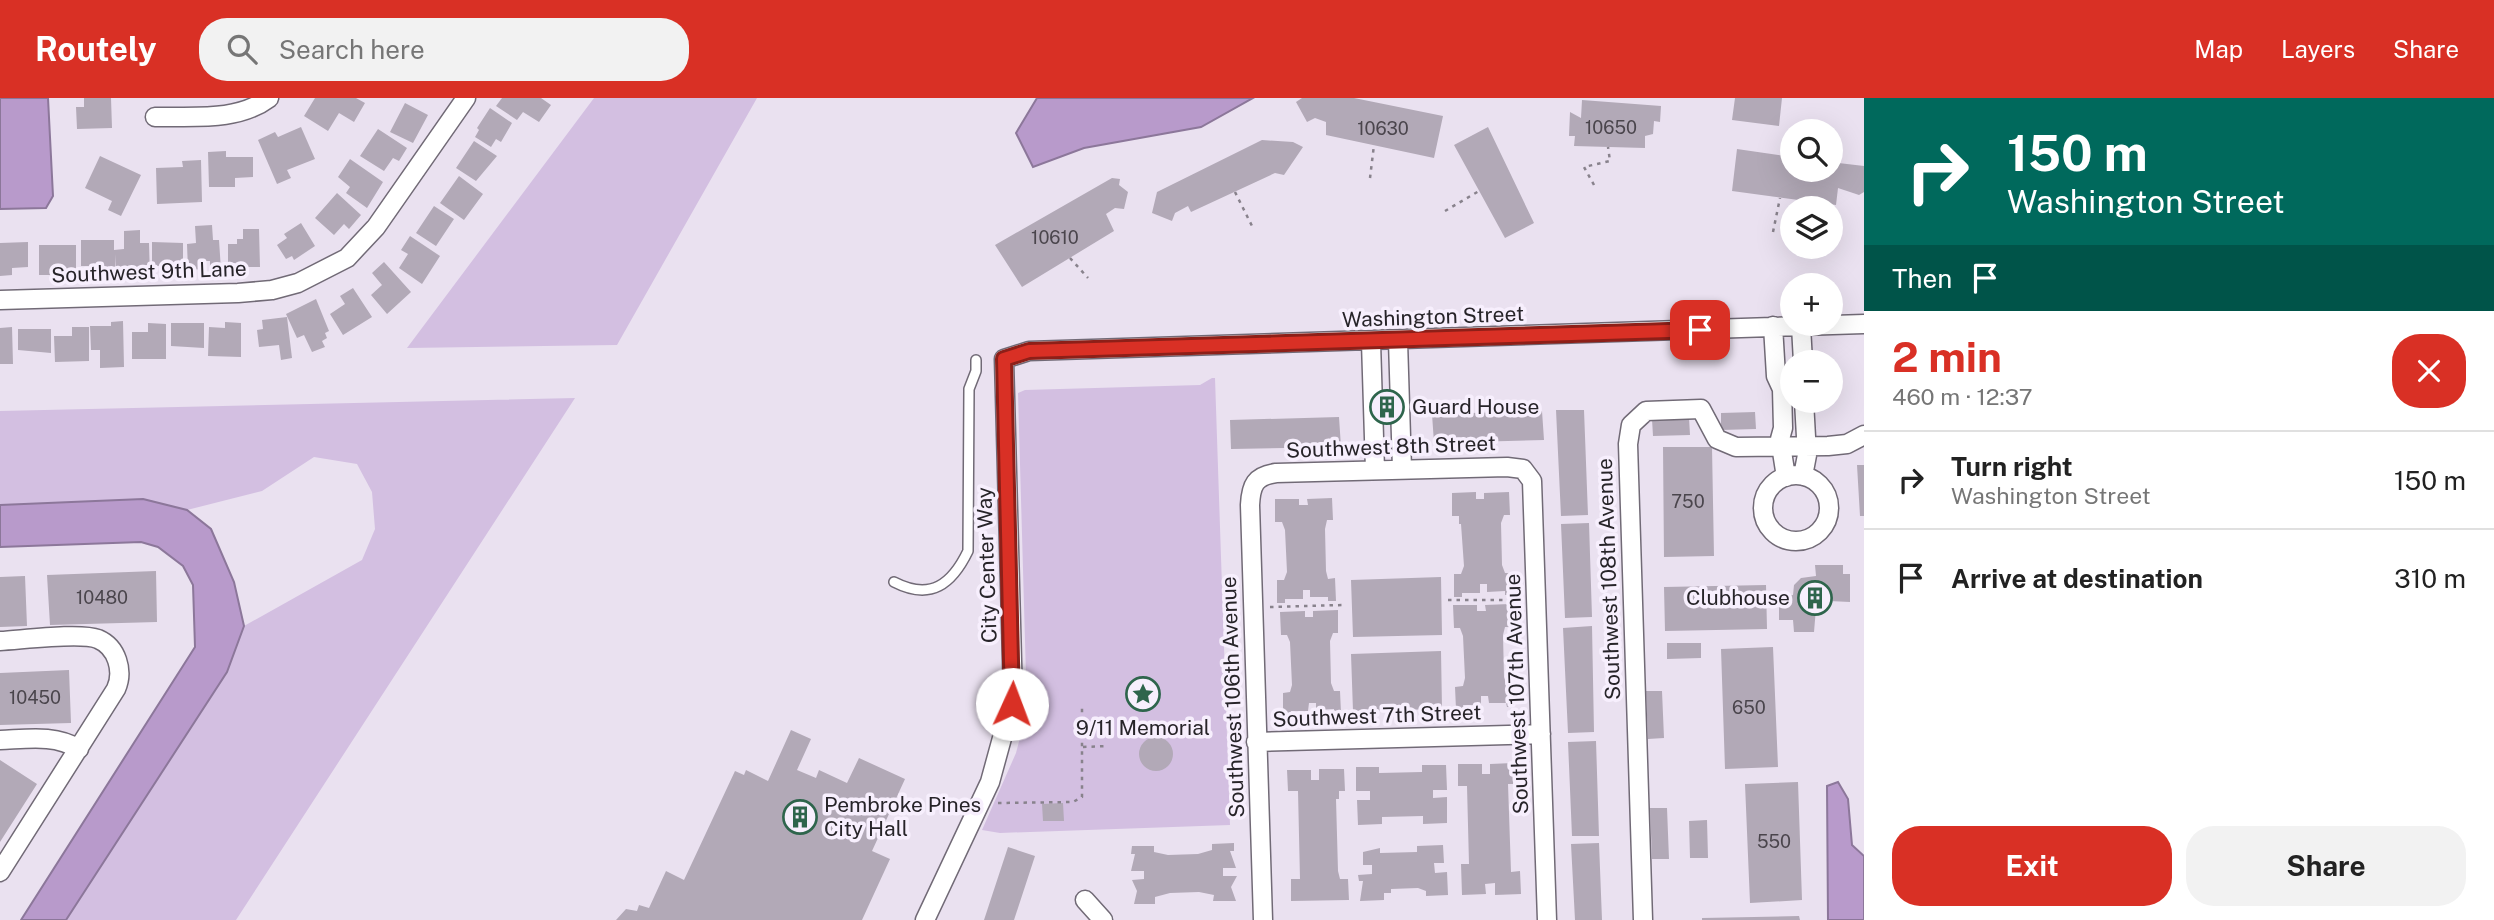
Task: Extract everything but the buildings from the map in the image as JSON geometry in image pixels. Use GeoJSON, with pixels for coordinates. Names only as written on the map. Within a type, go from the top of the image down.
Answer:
{"type":"FeatureCollection","features":[{"type":"Feature","properties":{"kind":"street"},"geometry":{"type":"LineString","coordinates":[[155,117],[234,114],[255,108],[269,98]]}},
{"type":"Feature","properties":{"kind":"street","name":"Southwest 9th Lane"},"geometry":{"type":"LineString","coordinates":[[0,300],[238,293],[272,290],[298,282],[347,258],[369,235],[466,98]]}},
{"type":"Feature","properties":{"kind":"street","name":"Washington Street"},"geometry":{"type":"LineString","coordinates":[[1843,325],[1864,324]]}},
{"type":"Feature","properties":{"kind":"street"},"geometry":{"type":"LineString","coordinates":[[1773,326],[1780,364]]}},
{"type":"Feature","properties":{"kind":"street","name":"Washington Street"},"geometry":{"type":"LineString","coordinates":[[1004,359],[1029,351],[1371,342],[1780,326]]}},
{"type":"Feature","properties":{"kind":"street"},"geometry":{"type":"LineString","coordinates":[[1398,341],[1402,468]]}},
{"type":"Feature","properties":{"kind":"street"},"geometry":{"type":"LineString","coordinates":[[1371,342],[1375,470]]}},
{"type":"Feature","properties":{"kind":"street","name":"City Center Way"},"geometry":{"type":"LineString","coordinates":[[925,920],[990,782],[1013,698],[1004,359]]}},
{"type":"Feature","properties":{"kind":"street"},"geometry":{"type":"LineString","coordinates":[[1780,387],[1771,390],[1772,429],[1790,445],[1794,476],[1790,445],[1800,413]]}},
{"type":"Feature","properties":{"kind":"street","name":"Southwest 108th Avenue"},"geometry":{"type":"LineString","coordinates":[[1643,920],[1628,435],[1631,425],[1646,411],[1692,407],[1701,409],[1717,439],[1727,444],[1746,448],[1790,445]]}},
{"type":"Feature","properties":{"kind":"street"},"geometry":{"type":"LineString","coordinates":[[1374,420],[1400,420]]}},
{"type":"Feature","properties":{"kind":"street"},"geometry":{"type":"LineString","coordinates":[[1790,445],[1847,444],[1864,435]]}},
{"type":"Feature","properties":{"kind":"street","name":"Southwest 8th Street"},"geometry":{"type":"LineString","coordinates":[[1260,476],[1402,468],[1523,469]]}},
{"type":"Feature","properties":{"kind":"street","name":"Southwest 107th Avenue"},"geometry":{"type":"LineString","coordinates":[[1523,469],[1532,481],[1547,920]]}},
{"type":"Feature","properties":{"kind":"street","name":"Southwest 106th Avenue"},"geometry":{"type":"LineString","coordinates":[[1260,476],[1251,489],[1263,920]]}},
{"type":"Feature","properties":{"kind":"street"},"geometry":{"type":"LineString","coordinates":[[0,641],[90,637],[106,644],[120,673],[116,689],[0,872]]}},
{"type":"Feature","properties":{"kind":"street","name":"Southwest 7th Street"},"geometry":{"type":"LineString","coordinates":[[1256,742],[1541,734]]}},
{"type":"Feature","properties":{"kind":"street"},"geometry":{"type":"LineString","coordinates":[[0,740],[48,739],[67,741],[79,748]]}},
{"type":"Feature","properties":{"kind":"street"},"geometry":{"type":"LineString","coordinates":[[1084,901],[1103,920]]}},
{"type":"Feature","properties":{"kind":"lane"},"geometry":{"type":"LineString","coordinates":[[894,582],[920,590],[939,587],[958,570],[968,551],[969,389],[976,371],[976,360]]}},
{"type":"Feature","properties":{"kind":"path"},"geometry":{"type":"LineString","coordinates":[[1370,178],[1374,145]]}},
{"type":"Feature","properties":{"kind":"path"},"geometry":{"type":"LineString","coordinates":[[1594,185],[1584,167],[1609,160],[1608,147]]}},
{"type":"Feature","properties":{"kind":"path"},"geometry":{"type":"LineString","coordinates":[[1445,211],[1479,191]]}},
{"type":"Feature","properties":{"kind":"path"},"geometry":{"type":"LineString","coordinates":[[1235,192],[1252,226]]}},
{"type":"Feature","properties":{"kind":"path"},"geometry":{"type":"LineString","coordinates":[[1773,232],[1780,198]]}},
{"type":"Feature","properties":{"kind":"path"},"geometry":{"type":"LineString","coordinates":[[1070,258],[1088,278]]}},
{"type":"Feature","properties":{"kind":"path"},"geometry":{"type":"LineString","coordinates":[[1448,600],[1536,600]]}},
{"type":"Feature","properties":{"kind":"path"},"geometry":{"type":"LineString","coordinates":[[1253,607],[1343,605]]}},
{"type":"Feature","properties":{"kind":"path"},"geometry":{"type":"LineString","coordinates":[[992,803],[1079,799],[1084,792],[1082,707]]}},
{"type":"Feature","properties":{"kind":"path"},"geometry":{"type":"LineString","coordinates":[[1083,747],[1107,746]]}},
{"type":"Feature","properties":{"kind":"shaded area"},"geometry":{"type":"Polygon","coordinates":[[[0,98],[48,98],[53,196],[46,208],[0,209],[0,98]]]}},
{"type":"Feature","properties":{"kind":"shaded area"},"geometry":{"type":"Polygon","coordinates":[[[594,98],[757,98],[617,345],[407,348],[594,98]]]}},
{"type":"Feature","properties":{"kind":"shaded area"},"geometry":{"type":"Polygon","coordinates":[[[1037,98],[1253,98],[1201,127],[1084,148],[1033,167],[1016,133],[1037,98]]]}},
{"type":"Feature","properties":{"kind":"shaded area"},"geometry":{"type":"Polygon","coordinates":[[[1215,378],[1230,825],[1000,833],[982,830],[1016,753],[1027,711],[1018,393],[1025,390],[1200,385],[1215,378]]]}},
{"type":"Feature","properties":{"kind":"shaded area"},"geometry":{"type":"Polygon","coordinates":[[[575,398],[236,920],[66,920],[227,672],[244,626],[362,560],[375,529],[372,492],[357,464],[314,457],[262,491],[187,510],[143,499],[0,505],[0,411],[575,398]]]}},
{"type":"Feature","properties":{"kind":"shaded area"},"geometry":{"type":"Polygon","coordinates":[[[143,499],[187,510],[211,529],[234,582],[244,626],[227,672],[66,920],[21,920],[195,647],[193,585],[183,566],[158,547],[141,542],[0,547],[0,505],[143,499]]]}},
{"type":"Feature","properties":{"kind":"shaded area"},"geometry":{"type":"Polygon","coordinates":[[[1838,782],[1848,799],[1852,845],[1864,856],[1864,920],[1828,920],[1827,786],[1838,782]]]}},
{"type":"Feature","properties":{"kind":"place","name":"Guard House"},"geometry":{"type":"Point","coordinates":[1387,407]}},
{"type":"Feature","properties":{"kind":"place","name":"Clubhouse"},"geometry":{"type":"Point","coordinates":[1815,598]}},
{"type":"Feature","properties":{"kind":"place","name":"9/11 Memorial"},"geometry":{"type":"Point","coordinates":[1143,694]}},
{"type":"Feature","properties":{"kind":"place","name":"Pembroke Pines City Hall"},"geometry":{"type":"Point","coordinates":[800,817]}},
{"type":"Feature","properties":{"kind":"route"},"geometry":{"type":"LineString","coordinates":[[1012,704],[1014,679],[1004,359],[1029,351],[1700,330]]}}]}
